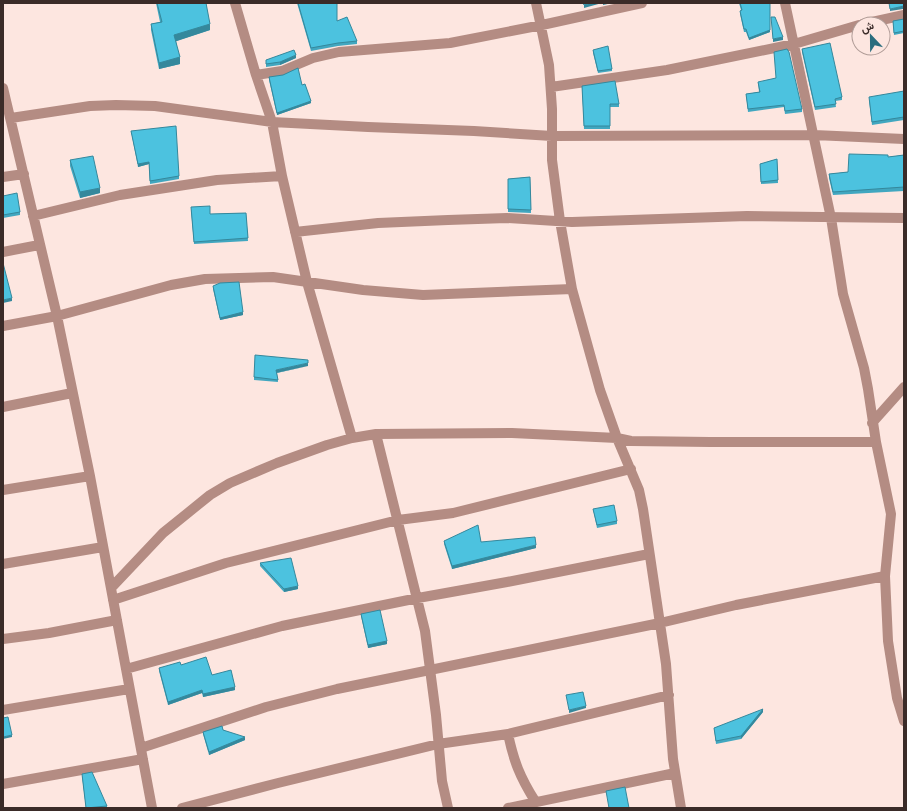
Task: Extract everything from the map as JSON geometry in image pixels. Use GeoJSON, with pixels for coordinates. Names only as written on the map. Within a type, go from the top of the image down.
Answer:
{"type":"FeatureCollection","features":[{"type":"Feature","properties":{"kind":"street"},"geometry":{"type":"LineString","coordinates":[[235,3],[256,75],[272,122],[282,176],[307,282],[352,438]]}},
{"type":"Feature","properties":{"kind":"street"},"geometry":{"type":"LineString","coordinates":[[536,3],[542,25],[549,65],[551,87],[552,160],[560,221],[572,289],[600,390],[617,438],[639,490],[642,503],[666,664],[673,759],[681,808]]}},
{"type":"Feature","properties":{"kind":"street"},"geometry":{"type":"LineString","coordinates":[[256,75],[282,71],[313,58],[340,52],[450,43],[642,3]]}},
{"type":"Feature","properties":{"kind":"street"},"geometry":{"type":"LineString","coordinates":[[785,3],[831,218],[843,294],[864,368],[872,422],[891,514],[885,576],[888,641],[904,721]]}},
{"type":"Feature","properties":{"kind":"street"},"geometry":{"type":"LineString","coordinates":[[891,18],[904,15]]}},
{"type":"Feature","properties":{"kind":"street"},"geometry":{"type":"LineString","coordinates":[[551,87],[667,70],[794,44],[851,27]]}},
{"type":"Feature","properties":{"kind":"street"},"geometry":{"type":"LineString","coordinates":[[3,88],[4,99],[11,118],[39,245],[57,316],[90,476],[152,808]]}},
{"type":"Feature","properties":{"kind":"street"},"geometry":{"type":"LineString","coordinates":[[11,118],[90,106],[116,105],[155,106],[272,122],[552,136],[814,136],[904,139]]}},
{"type":"Feature","properties":{"kind":"street"},"geometry":{"type":"LineString","coordinates":[[3,177],[24,174]]}},
{"type":"Feature","properties":{"kind":"street"},"geometry":{"type":"LineString","coordinates":[[33,216],[134,193],[217,180],[282,176]]}},
{"type":"Feature","properties":{"kind":"street"},"geometry":{"type":"LineString","coordinates":[[296,232],[378,223],[507,218],[572,222],[747,216],[904,218]]}},
{"type":"Feature","properties":{"kind":"street"},"geometry":{"type":"LineString","coordinates":[[3,252],[39,245]]}},
{"type":"Feature","properties":{"kind":"street"},"geometry":{"type":"LineString","coordinates":[[3,326],[57,316],[171,284],[204,279],[273,277],[363,290],[424,295],[572,289]]}},
{"type":"Feature","properties":{"kind":"street"},"geometry":{"type":"LineString","coordinates":[[872,422],[904,387]]}},
{"type":"Feature","properties":{"kind":"street"},"geometry":{"type":"LineString","coordinates":[[3,407],[72,393]]}},
{"type":"Feature","properties":{"kind":"street"},"geometry":{"type":"LineString","coordinates":[[111,588],[163,533],[210,495],[230,483],[277,462],[352,438],[376,434],[512,433],[617,438],[631,441],[876,442]]}},
{"type":"Feature","properties":{"kind":"street"},"geometry":{"type":"LineString","coordinates":[[376,434],[425,631],[431,670],[442,781],[448,808]]}},
{"type":"Feature","properties":{"kind":"street"},"geometry":{"type":"LineString","coordinates":[[113,600],[226,563],[398,520],[453,513],[631,469]]}},
{"type":"Feature","properties":{"kind":"street"},"geometry":{"type":"LineString","coordinates":[[3,490],[90,476]]}},
{"type":"Feature","properties":{"kind":"street"},"geometry":{"type":"LineString","coordinates":[[3,564],[103,547]]}},
{"type":"Feature","properties":{"kind":"street"},"geometry":{"type":"LineString","coordinates":[[126,668],[282,626],[418,598],[649,554]]}},
{"type":"Feature","properties":{"kind":"street"},"geometry":{"type":"LineString","coordinates":[[141,748],[266,707],[337,688],[660,623],[736,605],[885,576]]}},
{"type":"Feature","properties":{"kind":"street"},"geometry":{"type":"LineString","coordinates":[[3,639],[49,633],[117,620]]}},
{"type":"Feature","properties":{"kind":"street"},"geometry":{"type":"LineString","coordinates":[[3,710],[129,689]]}},
{"type":"Feature","properties":{"kind":"street"},"geometry":{"type":"LineString","coordinates":[[182,808],[438,744],[508,734],[669,694]]}},
{"type":"Feature","properties":{"kind":"street"},"geometry":{"type":"LineString","coordinates":[[508,734],[513,758],[521,779],[535,801]]}},
{"type":"Feature","properties":{"kind":"street"},"geometry":{"type":"LineString","coordinates":[[3,784],[143,759]]}},
{"type":"Feature","properties":{"kind":"street"},"geometry":{"type":"LineString","coordinates":[[508,808],[535,801],[675,773]]}},
{"type":"Feature","properties":{"kind":"building"},"geometry":{"type":"Polygon","coordinates":[[[157,3],[206,3],[210,24],[174,35],[180,57],[159,63],[151,24],[162,22],[157,3]]]}},
{"type":"Feature","properties":{"kind":"building"},"geometry":{"type":"Polygon","coordinates":[[[298,3],[337,3],[337,21],[347,17],[357,41],[311,48],[298,3]]]}},
{"type":"Feature","properties":{"kind":"building"},"geometry":{"type":"Polygon","coordinates":[[[740,3],[770,3],[770,30],[749,38],[746,29],[744,29],[740,11],[742,10],[740,3]]]}},
{"type":"Feature","properties":{"kind":"building"},"geometry":{"type":"Polygon","coordinates":[[[889,3],[904,3],[904,6],[890,9],[889,3]]]}},
{"type":"Feature","properties":{"kind":"building"},"geometry":{"type":"Polygon","coordinates":[[[771,17],[775,17],[783,37],[773,39],[771,17]]]}},
{"type":"Feature","properties":{"kind":"building"},"geometry":{"type":"Polygon","coordinates":[[[904,19],[904,31],[894,33],[893,21],[904,19]]]}},
{"type":"Feature","properties":{"kind":"building"},"geometry":{"type":"Polygon","coordinates":[[[830,43],[842,97],[835,99],[836,104],[815,107],[802,49],[830,43]]]}},
{"type":"Feature","properties":{"kind":"building"},"geometry":{"type":"Polygon","coordinates":[[[608,46],[612,69],[598,71],[593,50],[608,46]]]}},
{"type":"Feature","properties":{"kind":"building"},"geometry":{"type":"Polygon","coordinates":[[[787,49],[789,52],[802,109],[785,111],[784,105],[748,109],[746,94],[760,92],[758,82],[776,78],[774,52],[787,49]]]}},
{"type":"Feature","properties":{"kind":"building"},"geometry":{"type":"Polygon","coordinates":[[[294,50],[296,55],[280,62],[266,64],[266,60],[294,50]]]}},
{"type":"Feature","properties":{"kind":"building"},"geometry":{"type":"Polygon","coordinates":[[[298,68],[302,85],[305,84],[311,101],[277,113],[269,77],[283,75],[298,68]]]}},
{"type":"Feature","properties":{"kind":"building"},"geometry":{"type":"Polygon","coordinates":[[[615,81],[619,104],[610,104],[610,126],[584,126],[582,86],[615,81]]]}},
{"type":"Feature","properties":{"kind":"building"},"geometry":{"type":"Polygon","coordinates":[[[904,91],[904,117],[872,122],[869,97],[904,91]]]}},
{"type":"Feature","properties":{"kind":"building"},"geometry":{"type":"Polygon","coordinates":[[[176,126],[179,176],[150,181],[149,162],[138,164],[131,131],[176,126]]]}},
{"type":"Feature","properties":{"kind":"building"},"geometry":{"type":"Polygon","coordinates":[[[849,154],[888,155],[888,157],[904,155],[904,187],[833,192],[829,174],[848,172],[849,154]]]}},
{"type":"Feature","properties":{"kind":"building"},"geometry":{"type":"Polygon","coordinates":[[[93,156],[100,188],[80,192],[70,160],[93,156]]]}},
{"type":"Feature","properties":{"kind":"building"},"geometry":{"type":"Polygon","coordinates":[[[777,159],[778,180],[761,182],[760,164],[777,159]]]}},
{"type":"Feature","properties":{"kind":"building"},"geometry":{"type":"Polygon","coordinates":[[[530,177],[531,210],[508,209],[508,179],[530,177]]]}},
{"type":"Feature","properties":{"kind":"building"},"geometry":{"type":"Polygon","coordinates":[[[17,193],[20,212],[3,215],[3,196],[17,193]]]}},
{"type":"Feature","properties":{"kind":"building"},"geometry":{"type":"Polygon","coordinates":[[[210,206],[210,214],[246,213],[248,238],[194,242],[191,207],[210,206]]]}},
{"type":"Feature","properties":{"kind":"building"},"geometry":{"type":"Polygon","coordinates":[[[3,263],[12,298],[3,300],[3,263]]]}},
{"type":"Feature","properties":{"kind":"building"},"geometry":{"type":"Polygon","coordinates":[[[239,282],[243,312],[220,318],[213,286],[220,283],[239,282]]]}},
{"type":"Feature","properties":{"kind":"building"},"geometry":{"type":"Polygon","coordinates":[[[255,355],[308,360],[308,363],[276,370],[278,380],[254,377],[255,355]]]}},
{"type":"Feature","properties":{"kind":"building"},"geometry":{"type":"Polygon","coordinates":[[[614,505],[617,521],[597,525],[593,509],[614,505]]]}},
{"type":"Feature","properties":{"kind":"building"},"geometry":{"type":"Polygon","coordinates":[[[478,525],[481,542],[535,537],[536,545],[452,566],[444,541],[478,525]]]}},
{"type":"Feature","properties":{"kind":"building"},"geometry":{"type":"Polygon","coordinates":[[[291,558],[298,586],[284,589],[260,563],[291,558]]]}},
{"type":"Feature","properties":{"kind":"building"},"geometry":{"type":"Polygon","coordinates":[[[380,610],[387,641],[368,645],[361,614],[380,610]]]}},
{"type":"Feature","properties":{"kind":"building"},"geometry":{"type":"Polygon","coordinates":[[[206,657],[212,675],[231,670],[235,687],[203,694],[202,690],[168,702],[159,668],[180,662],[181,665],[206,657]]]}},
{"type":"Feature","properties":{"kind":"building"},"geometry":{"type":"Polygon","coordinates":[[[583,692],[586,706],[569,710],[566,695],[583,692]]]}},
{"type":"Feature","properties":{"kind":"building"},"geometry":{"type":"Polygon","coordinates":[[[763,709],[741,736],[716,741],[714,728],[763,709]]]}},
{"type":"Feature","properties":{"kind":"building"},"geometry":{"type":"Polygon","coordinates":[[[8,717],[12,735],[3,737],[3,718],[8,717]]]}},
{"type":"Feature","properties":{"kind":"building"},"geometry":{"type":"Polygon","coordinates":[[[222,726],[223,730],[245,737],[209,752],[203,732],[222,726]]]}},
{"type":"Feature","properties":{"kind":"building"},"geometry":{"type":"Polygon","coordinates":[[[92,772],[107,806],[86,808],[82,774],[92,772]]]}},
{"type":"Feature","properties":{"kind":"building"},"geometry":{"type":"Polygon","coordinates":[[[625,787],[629,808],[609,808],[606,791],[625,787]]]}}]}
